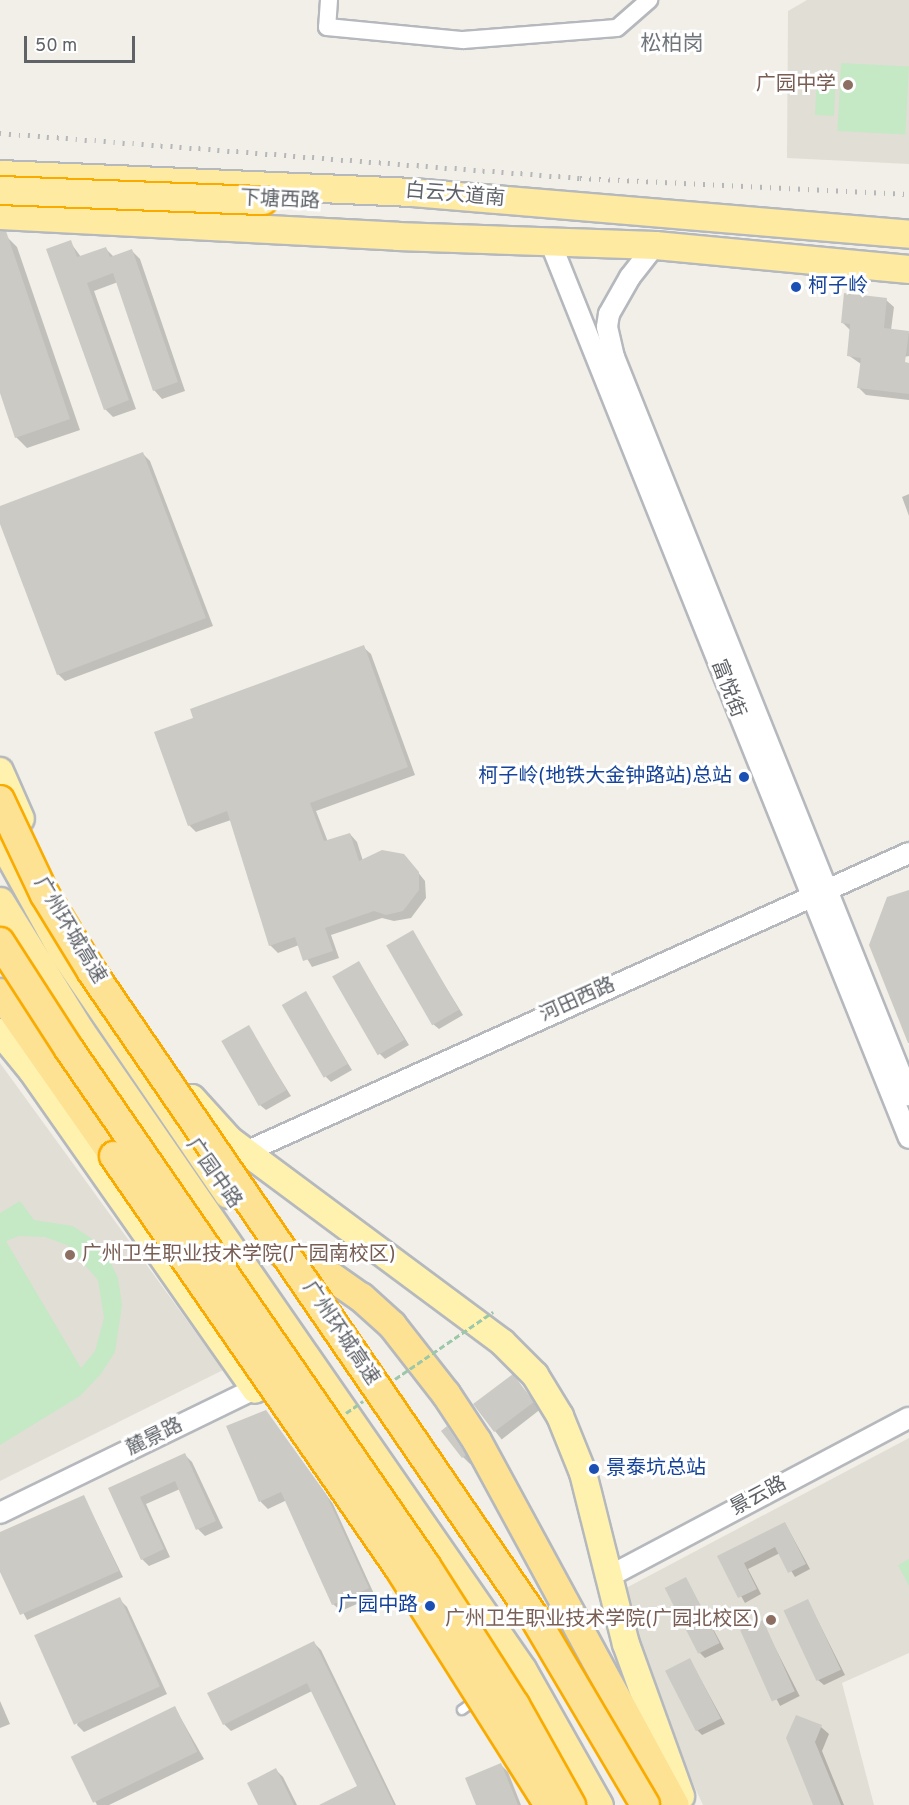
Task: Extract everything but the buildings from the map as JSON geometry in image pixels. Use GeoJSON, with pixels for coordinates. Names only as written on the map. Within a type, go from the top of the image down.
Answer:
{"type":"FeatureCollection","features":[{"type":"Feature","properties":{"kind":"highway","name":"白云大道南"},"geometry":{"type":"LineString","coordinates":[[0,174],[412,192],[909,234]]}},
{"type":"Feature","properties":{"kind":"highway","name":"下塘西路"},"geometry":{"type":"LineString","coordinates":[[0,190],[263,207],[443,225],[549,239]]}},
{"type":"Feature","properties":{"kind":"highway","name":"下塘西路"},"geometry":{"type":"LineString","coordinates":[[0,205],[460,211],[561,206]]}},
{"type":"Feature","properties":{"kind":"highway","name":"白云大道南"},"geometry":{"type":"LineString","coordinates":[[0,215],[406,237],[549,239],[655,245],[909,268]]}},
{"type":"Feature","properties":{"kind":"highway","name":"广州环城高速"},"geometry":{"type":"LineString","coordinates":[[5,798],[45,895],[92,972],[528,1608],[587,1702],[645,1805]]}},
{"type":"Feature","properties":{"kind":"highway","name":"广园中路"},"geometry":{"type":"LineString","coordinates":[[0,839],[39,913],[148,1081],[523,1620]]}},
{"type":"Feature","properties":{"kind":"highway","name":"广园中路"},"geometry":{"type":"LineString","coordinates":[[0,901],[31,953],[142,1120],[522,1669],[583,1772],[599,1805]]}},
{"type":"Feature","properties":{"kind":"highway"},"geometry":{"type":"LineString","coordinates":[[0,942],[104,1101],[426,1566],[515,1705],[571,1805]]}},
{"type":"Feature","properties":{"kind":"highway"},"geometry":{"type":"LineString","coordinates":[[0,993],[401,1571],[549,1805]]}},
{"type":"Feature","properties":{"kind":"highway"},"geometry":{"type":"LineString","coordinates":[[260,1241],[329,1275],[361,1297],[420,1357],[477,1442],[614,1697],[675,1805]]}},
{"type":"Feature","properties":{"kind":"highway"},"geometry":{"type":"LineString","coordinates":[[523,1620],[581,1678],[629,1750],[656,1805]]}},
{"type":"Feature","properties":{"kind":"main road"},"geometry":{"type":"LineString","coordinates":[[0,771],[5,798],[70,913],[145,1031],[201,1111],[218,1129],[502,1342],[535,1375],[572,1442],[639,1686],[684,1805]]}},
{"type":"Feature","properties":{"kind":"main road"},"geometry":{"type":"LineString","coordinates":[[31,953],[41,995],[64,1053],[158,1197],[282,1374],[491,1690],[562,1805]]}},
{"type":"Feature","properties":{"kind":"main road"},"geometry":{"type":"LineString","coordinates":[[145,1031],[148,1081]]}},
{"type":"Feature","properties":{"kind":"main road"},"geometry":{"type":"LineString","coordinates":[[0,1032],[32,1071],[255,1390]]}},
{"type":"Feature","properties":{"kind":"main road"},"geometry":{"type":"LineString","coordinates":[[142,1120],[158,1197]]}},
{"type":"Feature","properties":{"kind":"main road"},"geometry":{"type":"LineString","coordinates":[[248,1151],[260,1241]]}},
{"type":"Feature","properties":{"kind":"main road","name":"广园中路"},"geometry":{"type":"LineString","coordinates":[[523,1620],[592,1732],[630,1805]]}},
{"type":"Feature","properties":{"kind":"main road"},"geometry":{"type":"LineString","coordinates":[[583,1772],[584,1805]]}},
{"type":"Feature","properties":{"kind":"street"},"geometry":{"type":"LineString","coordinates":[[329,0],[327,27],[463,40],[617,28],[649,0]]}},
{"type":"Feature","properties":{"kind":"street","name":"富悦街"},"geometry":{"type":"LineString","coordinates":[[549,239],[869,1018],[909,1138]]}},
{"type":"Feature","properties":{"kind":"street","name":"富悦街"},"geometry":{"type":"LineString","coordinates":[[655,245],[630,276],[609,314],[610,343],[818,893]]}},
{"type":"Feature","properties":{"kind":"street","name":"河田西路"},"geometry":{"type":"LineString","coordinates":[[248,1151],[909,853]]}},
{"type":"Feature","properties":{"kind":"street","name":"富悦街"},"geometry":{"type":"LineString","coordinates":[[869,1018],[909,1095]]}},
{"type":"Feature","properties":{"kind":"street","name":"麓景路"},"geometry":{"type":"LineString","coordinates":[[0,1513],[255,1390],[308,1358]]}},
{"type":"Feature","properties":{"kind":"street","name":"景云路"},"geometry":{"type":"LineString","coordinates":[[610,1576],[909,1418]]}},
{"type":"Feature","properties":{"kind":"lane"},"geometry":{"type":"LineString","coordinates":[[462,1710],[522,1669]]}},
{"type":"Feature","properties":{"kind":"path"},"geometry":{"type":"LineString","coordinates":[[387,1384],[493,1312]]}},
{"type":"Feature","properties":{"kind":"path"},"geometry":{"type":"LineString","coordinates":[[339,1417],[368,1397]]}},
{"type":"Feature","properties":{"kind":"shaded area","name":"广园中学"},"geometry":{"type":"Polygon","coordinates":[[[807,0],[909,0],[909,164],[787,158],[788,11],[807,0]]]}},
{"type":"Feature","properties":{"kind":"shaded area","name":"广州卫生职业技术学院(广园南校区)"},"geometry":{"type":"Polygon","coordinates":[[[0,1063],[223,1370],[0,1481],[0,1063]]]}},
{"type":"Feature","properties":{"kind":"shaded area","name":"广州卫生职业技术学院(广园北校区)"},"geometry":{"type":"Polygon","coordinates":[[[909,1438],[909,1653],[842,1683],[874,1805],[703,1805],[644,1679],[626,1588],[909,1438]]]}},
{"type":"Feature","properties":{"kind":"green space"},"geometry":{"type":"Polygon","coordinates":[[[841,63],[909,67],[905,134],[837,131],[841,63]]]}},
{"type":"Feature","properties":{"kind":"green space"},"geometry":{"type":"Polygon","coordinates":[[[817,76],[836,77],[834,116],[815,115],[817,76]]]}},
{"type":"Feature","properties":{"kind":"green space"},"geometry":{"type":"Polygon","coordinates":[[[20,1201],[34,1220],[73,1226],[92,1239],[106,1253],[118,1278],[122,1305],[115,1352],[101,1374],[80,1396],[0,1445],[0,1213],[20,1201]],[[19,1236],[6,1241],[81,1368],[95,1351],[104,1318],[98,1280],[67,1245],[45,1237],[19,1236]]]}},
{"type":"Feature","properties":{"kind":"green space"},"geometry":{"type":"Polygon","coordinates":[[[909,1559],[909,1586],[898,1565],[909,1559]]]}},
{"type":"Feature","properties":{"kind":"railway"},"geometry":{"type":"LineString","coordinates":[[0,133],[580,178],[909,194]]}},
{"type":"Feature","properties":{"kind":"place","name":"广园中学"},"geometry":{"type":"Point","coordinates":[848,85]}},
{"type":"Feature","properties":{"kind":"place","name":"柯子岭"},"geometry":{"type":"Point","coordinates":[796,287]}},
{"type":"Feature","properties":{"kind":"place","name":"柯子岭(地铁大金钟路站)总站"},"geometry":{"type":"Point","coordinates":[744,777]}},
{"type":"Feature","properties":{"kind":"place","name":"广州卫生职业技术学院(广园南校区)"},"geometry":{"type":"Point","coordinates":[70,1255]}},
{"type":"Feature","properties":{"kind":"place","name":"景泰坑总站"},"geometry":{"type":"Point","coordinates":[594,1469]}},
{"type":"Feature","properties":{"kind":"place","name":"广园中路"},"geometry":{"type":"Point","coordinates":[430,1606]}},
{"type":"Feature","properties":{"kind":"place","name":"广州卫生职业技术学院(广园北校区)"},"geometry":{"type":"Point","coordinates":[771,1620]}},
{"type":"Feature","properties":{"kind":"district","name":"松柏岗"},"geometry":{"type":"Point","coordinates":[672,45]}}]}
